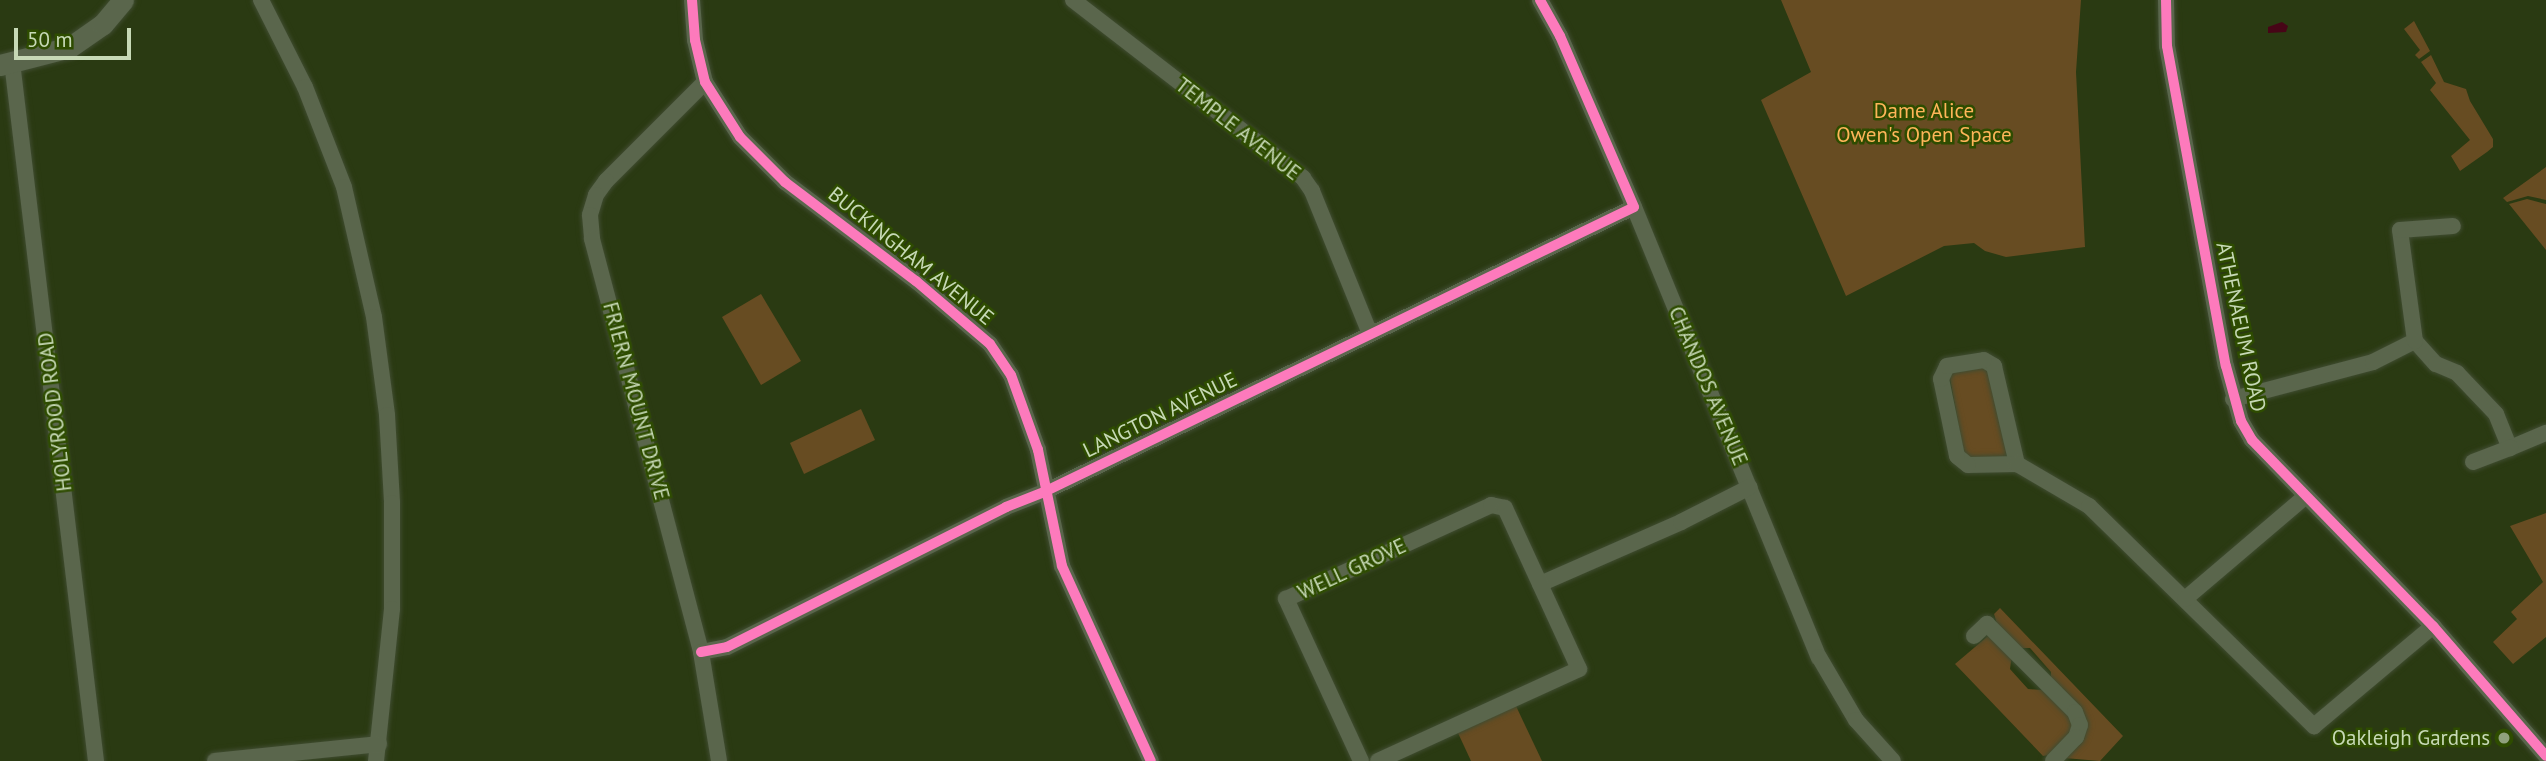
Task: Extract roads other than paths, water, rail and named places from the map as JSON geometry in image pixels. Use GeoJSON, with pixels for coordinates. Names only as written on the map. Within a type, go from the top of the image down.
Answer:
{"type":"FeatureCollection","features":[{"type":"Feature","properties":{"kind":"street"},"geometry":{"type":"LineString","coordinates":[[6,64],[70,47],[103,24],[123,0]]}},
{"type":"Feature","properties":{"kind":"street"},"geometry":{"type":"LineString","coordinates":[[261,0],[305,87],[344,187],[374,317],[387,415],[392,503],[391,609],[376,761]]}},
{"type":"Feature","properties":{"kind":"street","name":"BUCKINGHAM AVENUE"},"geometry":{"type":"LineString","coordinates":[[692,0],[695,40],[705,82],[740,137],[785,182],[916,281],[990,344],[1011,375],[1038,450],[1044,492],[1062,566],[1151,761]]}},
{"type":"Feature","properties":{"kind":"street","name":"TEMPLE AVENUE"},"geometry":{"type":"LineString","coordinates":[[1073,0],[1303,178],[1312,191],[1370,334]]}},
{"type":"Feature","properties":{"kind":"street","name":"CHANDOS AVENUE"},"geometry":{"type":"LineString","coordinates":[[1540,0],[1560,36],[1634,207],[1819,657],[1856,720],[1893,761]]}},
{"type":"Feature","properties":{"kind":"street","name":"ATHENAEUM ROAD"},"geometry":{"type":"LineString","coordinates":[[2166,0],[2167,46],[2233,398],[2252,440],[2433,626],[2546,756]]}},
{"type":"Feature","properties":{"kind":"street","name":"HOLYROOD ROAD"},"geometry":{"type":"LineString","coordinates":[[6,64],[96,761]]}},
{"type":"Feature","properties":{"kind":"street","name":"FRIERN MOUNT DRIVE"},"geometry":{"type":"LineString","coordinates":[[705,82],[606,181],[596,195],[590,215],[592,239],[701,652],[719,761]]}},
{"type":"Feature","properties":{"kind":"street","name":"LANGTON AVENUE"},"geometry":{"type":"LineString","coordinates":[[701,652],[727,647],[1006,507],[1044,492],[1634,207]]}},
{"type":"Feature","properties":{"kind":"street"},"geometry":{"type":"LineString","coordinates":[[2453,226],[2400,230],[2415,341],[2436,364],[2456,373],[2496,414],[2510,447]]}},
{"type":"Feature","properties":{"kind":"street"},"geometry":{"type":"LineString","coordinates":[[2233,398],[2373,362],[2415,341]]}},
{"type":"Feature","properties":{"kind":"street"},"geometry":{"type":"LineString","coordinates":[[2017,464],[1994,366],[1984,360],[1947,366],[1941,379],[1957,456],[1968,465],[2017,464],[2089,506],[2314,726],[2433,626]]}},
{"type":"Feature","properties":{"kind":"street"},"geometry":{"type":"LineString","coordinates":[[2473,462],[2546,433]]}},
{"type":"Feature","properties":{"kind":"street"},"geometry":{"type":"LineString","coordinates":[[1540,584],[1681,522],[1750,487]]}},
{"type":"Feature","properties":{"kind":"street"},"geometry":{"type":"LineString","coordinates":[[2185,599],[2306,496]]}},
{"type":"Feature","properties":{"kind":"street","name":"WELL GROVE"},"geometry":{"type":"LineString","coordinates":[[1361,761],[1286,599],[1491,505],[1504,508],[1579,669],[1378,761]]}},
{"type":"Feature","properties":{"kind":"street"},"geometry":{"type":"LineString","coordinates":[[1974,636],[1987,624],[2075,712],[2080,724],[2076,737],[2053,761]]}},
{"type":"Feature","properties":{"kind":"street"},"geometry":{"type":"LineString","coordinates":[[215,761],[379,744]]}},
{"type":"Feature","properties":{"kind":"place","name":"Oakleigh Gardens"},"geometry":{"type":"Point","coordinates":[2504,738]}},
{"type":"Feature","properties":{"kind":"park label","name":"Dame Alice Owen's Open Space"},"geometry":{"type":"Point","coordinates":[1924,123]}}]}
